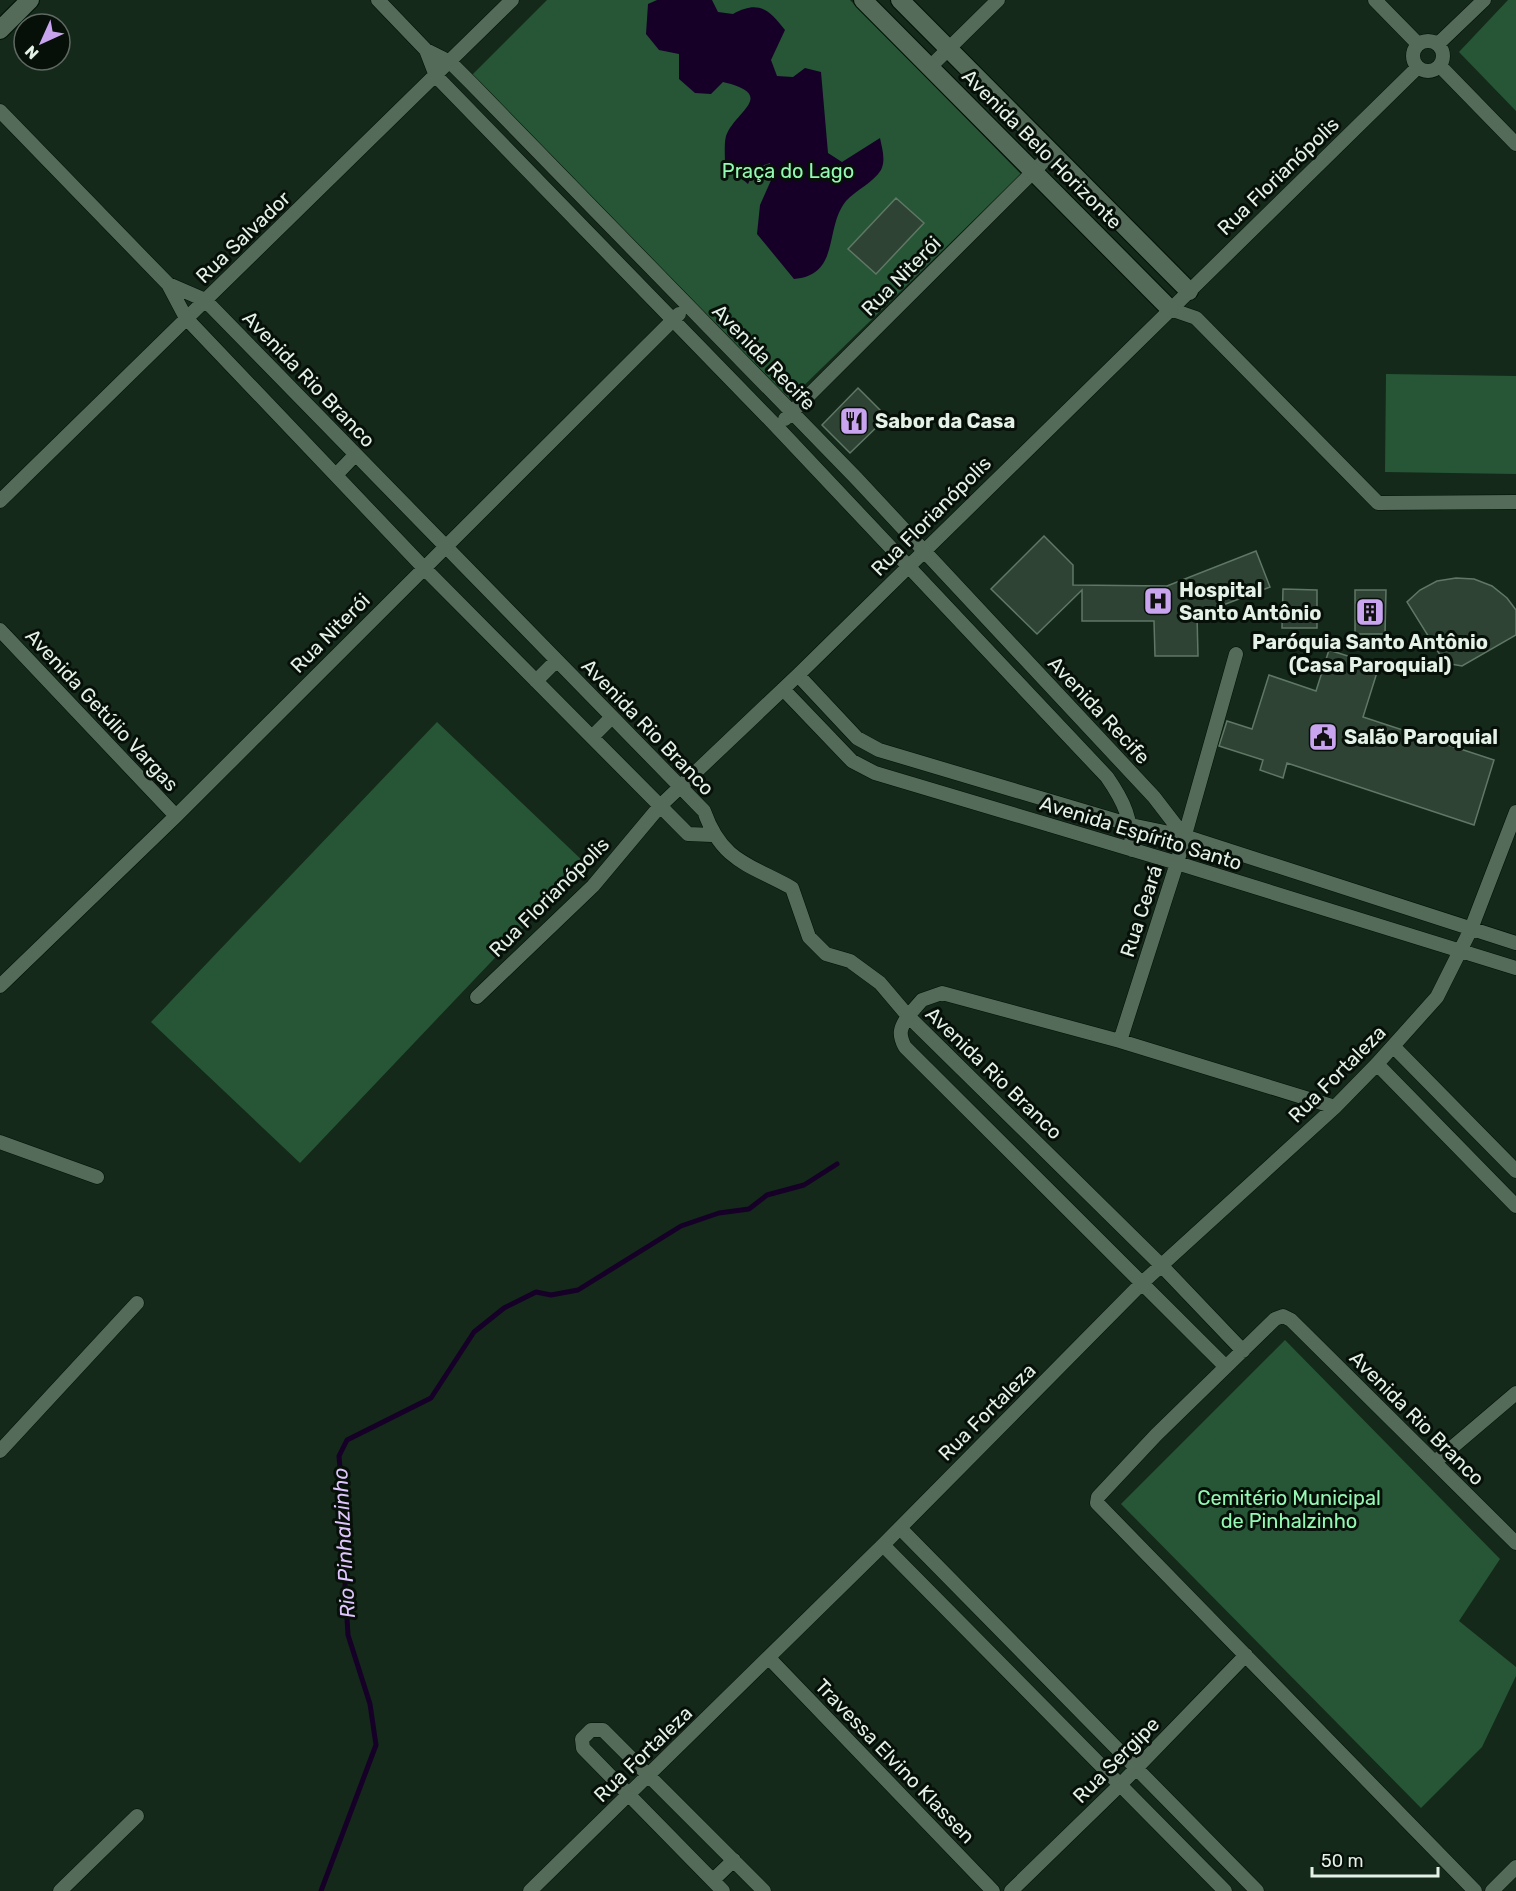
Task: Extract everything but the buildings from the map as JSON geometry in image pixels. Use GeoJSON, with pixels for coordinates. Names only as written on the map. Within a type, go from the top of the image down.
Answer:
{"type":"FeatureCollection","features":[{"type":"Feature","properties":{"kind":"street"},"geometry":{"type":"LineString","coordinates":[[0,30],[30,0]]}},
{"type":"Feature","properties":{"kind":"street","name":"Avenida Recife"},"geometry":{"type":"LineString","coordinates":[[378,0],[426,50],[450,62],[855,478],[1154,797],[1184,836]]}},
{"type":"Feature","properties":{"kind":"street","name":"Rua Salvador"},"geometry":{"type":"LineString","coordinates":[[0,501],[512,0]]}},
{"type":"Feature","properties":{"kind":"street","name":"Avenida Belo Horizonte"},"geometry":{"type":"LineString","coordinates":[[863,0],[1170,309],[1196,318],[1378,503],[1516,502]]}},
{"type":"Feature","properties":{"kind":"street","name":"Avenida Belo Horizonte"},"geometry":{"type":"LineString","coordinates":[[900,0],[1189,291],[1196,318]]}},
{"type":"Feature","properties":{"kind":"street"},"geometry":{"type":"LineString","coordinates":[[930,67],[998,0]]}},
{"type":"Feature","properties":{"kind":"street"},"geometry":{"type":"LineString","coordinates":[[1375,0],[1418,44]]}},
{"type":"Feature","properties":{"kind":"street"},"geometry":{"type":"LineString","coordinates":[[1438,44],[1484,0]]}},
{"type":"Feature","properties":{"kind":"street"},"geometry":{"type":"LineString","coordinates":[[1425,41],[1438,44],[1444,56],[1440,66],[1432,70],[1418,67],[1413,55],[1418,44],[1425,41]]}},
{"type":"Feature","properties":{"kind":"street","name":"Avenida Recife"},"geometry":{"type":"LineString","coordinates":[[426,50],[436,76],[777,427],[1107,777],[1123,800],[1131,825],[1132,850]]}},
{"type":"Feature","properties":{"kind":"street"},"geometry":{"type":"LineString","coordinates":[[1440,66],[1516,144]]}},
{"type":"Feature","properties":{"kind":"street","name":"Rua Florianópolis"},"geometry":{"type":"LineString","coordinates":[[477,997],[593,886],[660,806],[680,786],[798,675],[1418,67]]}},
{"type":"Feature","properties":{"kind":"street","name":"Avenida Rio Branco"},"geometry":{"type":"LineString","coordinates":[[0,111],[168,284],[186,318],[423,567],[688,834],[712,835],[704,812],[680,786],[205,300],[168,284]]}},
{"type":"Feature","properties":{"kind":"street","name":"Rua Niterói"},"geometry":{"type":"LineString","coordinates":[[777,427],[1053,152]]}},
{"type":"Feature","properties":{"kind":"street"},"geometry":{"type":"LineString","coordinates":[[543,186],[557,172]]}},
{"type":"Feature","properties":{"kind":"street","name":"Rua Niterói"},"geometry":{"type":"LineString","coordinates":[[0,986],[176,816],[687,306]]}},
{"type":"Feature","properties":{"kind":"street"},"geometry":{"type":"LineString","coordinates":[[262,398],[281,378]]}},
{"type":"Feature","properties":{"kind":"street"},"geometry":{"type":"LineString","coordinates":[[336,475],[355,455]]}},
{"type":"Feature","properties":{"kind":"street"},"geometry":{"type":"LineString","coordinates":[[838,493],[855,478]]}},
{"type":"Feature","properties":{"kind":"street","name":"Avenida Getúlio Vargas"},"geometry":{"type":"LineString","coordinates":[[0,630],[176,816]]}},
{"type":"Feature","properties":{"kind":"street"},"geometry":{"type":"LineString","coordinates":[[991,653],[1007,639]]}},
{"type":"Feature","properties":{"kind":"street","name":"Rua Ceará"},"geometry":{"type":"LineString","coordinates":[[1120,1041],[1177,863],[1236,654]]}},
{"type":"Feature","properties":{"kind":"street"},"geometry":{"type":"LineString","coordinates":[[536,681],[556,661]]}},
{"type":"Feature","properties":{"kind":"street","name":"Avenida Espírito Santo"},"geometry":{"type":"LineString","coordinates":[[798,675],[857,738],[879,750],[1131,825],[1184,836],[1516,943]]}},
{"type":"Feature","properties":{"kind":"street","name":"Avenida Espírito Santo"},"geometry":{"type":"LineString","coordinates":[[783,689],[852,761],[875,773],[1516,968]]}},
{"type":"Feature","properties":{"kind":"street"},"geometry":{"type":"LineString","coordinates":[[592,737],[612,717]]}},
{"type":"Feature","properties":{"kind":"street","name":"Rua Fortaleza"},"geometry":{"type":"LineString","coordinates":[[530,1891],[883,1545],[1142,1283],[1335,1107],[1377,1064],[1437,997],[1471,929],[1516,812]]}},
{"type":"Feature","properties":{"kind":"street"},"geometry":{"type":"LineString","coordinates":[[712,835],[734,859],[792,888],[809,937],[826,954],[850,961],[879,982],[908,1016],[922,1000],[942,993],[1120,1041],[1335,1107]]}},
{"type":"Feature","properties":{"kind":"street"},"geometry":{"type":"LineString","coordinates":[[1301,902],[1309,877]]}},
{"type":"Feature","properties":{"kind":"street","name":"Avenida Rio Branco"},"geometry":{"type":"LineString","coordinates":[[1226,1367],[905,1047],[900,1038],[900,1028],[908,1016],[1089,1193],[1243,1350],[1275,1319],[1283,1316],[1290,1320],[1516,1543]]}},
{"type":"Feature","properties":{"kind":"street"},"geometry":{"type":"LineString","coordinates":[[1393,1046],[1516,1171]]}},
{"type":"Feature","properties":{"kind":"street"},"geometry":{"type":"LineString","coordinates":[[1377,1064],[1516,1206]]}},
{"type":"Feature","properties":{"kind":"street"},"geometry":{"type":"LineString","coordinates":[[1009,1151],[1027,1133]]}},
{"type":"Feature","properties":{"kind":"street"},"geometry":{"type":"LineString","coordinates":[[0,1142],[97,1177]]}},
{"type":"Feature","properties":{"kind":"street"},"geometry":{"type":"LineString","coordinates":[[1070,1211],[1089,1193]]}},
{"type":"Feature","properties":{"kind":"street"},"geometry":{"type":"LineString","coordinates":[[0,1451],[137,1304]]}},
{"type":"Feature","properties":{"kind":"street"},"geometry":{"type":"LineString","coordinates":[[1243,1350],[1156,1435],[1098,1497],[1097,1503],[1475,1891]]}},
{"type":"Feature","properties":{"kind":"street"},"geometry":{"type":"LineString","coordinates":[[1435,1462],[1516,1393]]}},
{"type":"Feature","properties":{"kind":"street"},"geometry":{"type":"LineString","coordinates":[[900,1528],[1257,1891]]}},
{"type":"Feature","properties":{"kind":"street"},"geometry":{"type":"LineString","coordinates":[[883,1545],[1225,1891]]}},
{"type":"Feature","properties":{"kind":"street"},"geometry":{"type":"LineString","coordinates":[[973,1635],[989,1618]]}},
{"type":"Feature","properties":{"kind":"street","name":"Rua Sergipe"},"geometry":{"type":"LineString","coordinates":[[1011,1891],[1137,1768],[1246,1655]]}},
{"type":"Feature","properties":{"kind":"street","name":"Travessa Elvino Klassen"},"geometry":{"type":"LineString","coordinates":[[769,1658],[993,1891]]}},
{"type":"Feature","properties":{"kind":"street"},"geometry":{"type":"LineString","coordinates":[[1026,1689],[1042,1672]]}},
{"type":"Feature","properties":{"kind":"street"},"geometry":{"type":"LineString","coordinates":[[723,1891],[583,1748],[582,1739],[591,1730],[603,1730],[764,1891]]}},
{"type":"Feature","properties":{"kind":"street"},"geometry":{"type":"LineString","coordinates":[[60,1891],[136,1816]]}},
{"type":"Feature","properties":{"kind":"street"},"geometry":{"type":"LineString","coordinates":[[1192,1858],[1208,1841]]}},
{"type":"Feature","properties":{"kind":"street"},"geometry":{"type":"LineString","coordinates":[[713,1880],[734,1860]]}},
{"type":"Feature","properties":{"kind":"street"},"geometry":{"type":"LineString","coordinates":[[1492,1891],[1516,1867]]}},
{"type":"Feature","properties":{"kind":"green space","name":"Praça do Lago"},"geometry":{"type":"Polygon","coordinates":[[[547,0],[850,0],[1021,174],[785,404],[470,77],[547,0]]]}},
{"type":"Feature","properties":{"kind":"green space"},"geometry":{"type":"Polygon","coordinates":[[[1508,0],[1516,0],[1516,111],[1459,52],[1508,0]]]}},
{"type":"Feature","properties":{"kind":"green space"},"geometry":{"type":"Polygon","coordinates":[[[1386,374],[1516,376],[1516,474],[1385,472],[1386,374]]]}},
{"type":"Feature","properties":{"kind":"green space"},"geometry":{"type":"Polygon","coordinates":[[[437,722],[585,863],[300,1163],[151,1022],[437,722]]]}},
{"type":"Feature","properties":{"kind":"green space","name":"Cemitério Municipal de Pinhalzinho"},"geometry":{"type":"Polygon","coordinates":[[[1285,1340],[1500,1559],[1459,1621],[1516,1667],[1516,1676],[1482,1747],[1421,1808],[1121,1504],[1285,1340]]]}},
{"type":"Feature","properties":{"kind":"shaded area"},"geometry":{"type":"Polygon","coordinates":[[[657,0],[712,0],[718,12],[733,14],[756,7],[768,12],[785,30],[771,60],[777,76],[793,77],[805,68],[821,72],[828,153],[842,162],[880,138],[883,150],[881,170],[846,201],[839,212],[825,260],[819,269],[809,276],[794,279],[757,234],[760,205],[772,178],[770,163],[755,168],[748,184],[725,164],[726,136],[748,104],[750,98],[748,92],[723,82],[711,94],[695,93],[679,79],[679,54],[659,50],[646,34],[648,4],[657,0]]]}},
{"type":"Feature","properties":{"kind":"waterway","name":"Rio Pinhalzinho"},"geometry":{"type":"LineString","coordinates":[[321,1891],[376,1745],[370,1704],[348,1635],[345,1526],[339,1456],[347,1440],[431,1398],[474,1332],[504,1308],[536,1292],[551,1295],[578,1290],[681,1226],[719,1213],[749,1209],[767,1195],[804,1185],[837,1164]]}},
{"type":"Feature","properties":{"kind":"place","name":"Sabor da Casa"},"geometry":{"type":"Point","coordinates":[854,421]}},
{"type":"Feature","properties":{"kind":"place","name":"Hospital Santo Antônio"},"geometry":{"type":"Point","coordinates":[1158,601]}},
{"type":"Feature","properties":{"kind":"place","name":"Paróquia Santo Antônio (Casa Paroquial)"},"geometry":{"type":"Point","coordinates":[1370,612]}},
{"type":"Feature","properties":{"kind":"place","name":"Salão Paroquial"},"geometry":{"type":"Point","coordinates":[1323,737]}}]}
